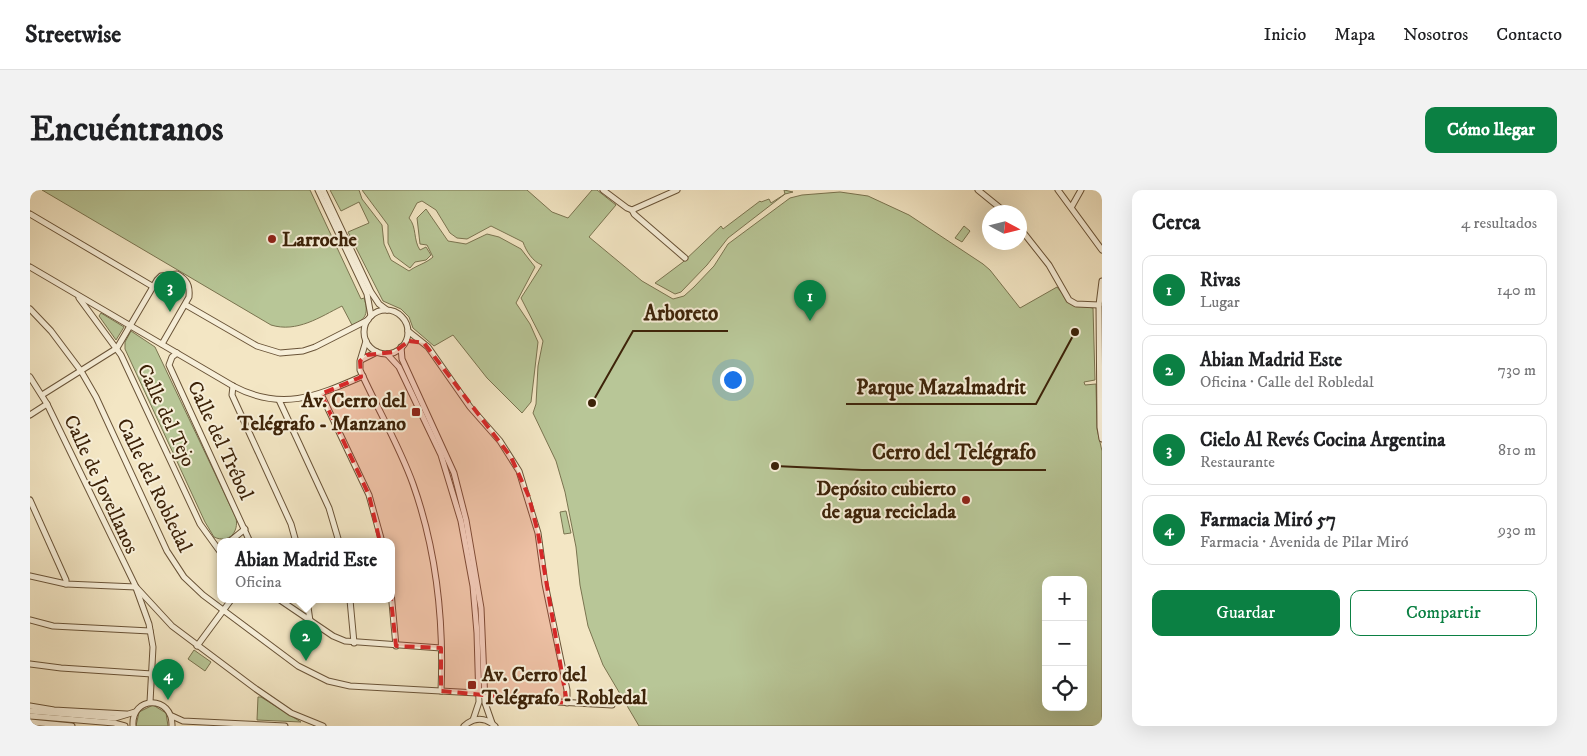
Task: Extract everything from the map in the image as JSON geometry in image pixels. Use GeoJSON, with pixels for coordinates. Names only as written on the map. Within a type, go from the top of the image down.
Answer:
{"type":"FeatureCollection","features":[{"type":"Feature","properties":{"kind":"street"},"geometry":{"type":"LineString","coordinates":[[318,190],[367,294],[370,318],[365,327],[366,340],[360,361],[363,376],[413,484],[426,530],[438,596],[441,691]]}},
{"type":"Feature","properties":{"kind":"street"},"geometry":{"type":"LineString","coordinates":[[323,190],[371,292],[379,304],[387,310],[402,316],[408,331],[424,343],[470,407],[500,441],[519,470],[538,533],[545,584],[567,690],[567,703]]}},
{"type":"Feature","properties":{"kind":"street"},"geometry":{"type":"LineString","coordinates":[[603,190],[632,210],[634,214],[685,258]]}},
{"type":"Feature","properties":{"kind":"street"},"geometry":{"type":"LineString","coordinates":[[632,210],[677,190]]}},
{"type":"Feature","properties":{"kind":"street"},"geometry":{"type":"LineString","coordinates":[[978,190],[997,205]]}},
{"type":"Feature","properties":{"kind":"street"},"geometry":{"type":"LineString","coordinates":[[1058,190],[1072,206],[1102,250]]}},
{"type":"Feature","properties":{"kind":"street"},"geometry":{"type":"LineString","coordinates":[[1072,206],[1081,190]]}},
{"type":"Feature","properties":{"kind":"street"},"geometry":{"type":"LineString","coordinates":[[30,214],[152,286]]}},
{"type":"Feature","properties":{"kind":"street"},"geometry":{"type":"LineString","coordinates":[[1027,236],[1049,265],[1069,300],[1076,304],[1099,305]]}},
{"type":"Feature","properties":{"kind":"street"},"geometry":{"type":"LineString","coordinates":[[30,267],[234,386],[254,395],[279,400],[300,399],[322,394],[363,376]]}},
{"type":"Feature","properties":{"kind":"street"},"geometry":{"type":"LineString","coordinates":[[42,395],[117,348],[152,286],[161,276],[177,274],[184,278],[190,289],[186,305],[162,344]]}},
{"type":"Feature","properties":{"kind":"street"},"geometry":{"type":"LineString","coordinates":[[1102,284],[1099,305],[1102,439]]}},
{"type":"Feature","properties":{"kind":"street","name":"Calle del Tejo"},"geometry":{"type":"LineString","coordinates":[[77,295],[117,348],[135,382],[200,524],[217,544]]}},
{"type":"Feature","properties":{"kind":"street"},"geometry":{"type":"LineString","coordinates":[[186,305],[257,346],[280,353],[303,351],[314,347],[387,310]]}},
{"type":"Feature","properties":{"kind":"street","name":"Calle del Robledal"},"geometry":{"type":"LineString","coordinates":[[30,309],[51,331],[81,371],[96,397],[167,551],[184,577],[223,611],[298,666],[328,681],[350,686],[479,694]]}},
{"type":"Feature","properties":{"kind":"street"},"geometry":{"type":"LineString","coordinates":[[406,342],[408,331]]}},
{"type":"Feature","properties":{"kind":"street"},"geometry":{"type":"LineString","coordinates":[[366,340],[377,352],[387,354],[399,367],[441,455],[454,494],[473,586],[477,633],[479,694],[477,711],[473,720]]}},
{"type":"Feature","properties":{"kind":"street"},"geometry":{"type":"LineString","coordinates":[[387,354],[401,347],[406,342],[414,340],[424,343]]}},
{"type":"Feature","properties":{"kind":"street"},"geometry":{"type":"LineString","coordinates":[[401,347],[402,359],[454,473],[466,520],[481,608],[485,708],[493,725]]}},
{"type":"Feature","properties":{"kind":"street"},"geometry":{"type":"LineString","coordinates":[[360,361],[377,352]]}},
{"type":"Feature","properties":{"kind":"street","name":"Calle del Trébol"},"geometry":{"type":"LineString","coordinates":[[177,353],[172,357],[170,365],[248,538]]}},
{"type":"Feature","properties":{"kind":"street","name":"Calle de Jovellanos"},"geometry":{"type":"LineString","coordinates":[[30,377],[48,404],[136,587],[172,626],[197,646],[291,713],[323,726]]}},
{"type":"Feature","properties":{"kind":"street"},"geometry":{"type":"LineString","coordinates":[[234,386],[232,395],[237,409],[295,538]]}},
{"type":"Feature","properties":{"kind":"street"},"geometry":{"type":"LineString","coordinates":[[322,394],[369,495],[381,538]]}},
{"type":"Feature","properties":{"kind":"street"},"geometry":{"type":"LineString","coordinates":[[279,400],[329,508],[338,538]]}},
{"type":"Feature","properties":{"kind":"street"},"geometry":{"type":"LineString","coordinates":[[30,415],[48,404]]}},
{"type":"Feature","properties":{"kind":"street"},"geometry":{"type":"LineString","coordinates":[[30,500],[66,580],[66,584]]}},
{"type":"Feature","properties":{"kind":"street"},"geometry":{"type":"LineString","coordinates":[[235,538],[245,529]]}},
{"type":"Feature","properties":{"kind":"street"},"geometry":{"type":"LineString","coordinates":[[30,576],[66,584],[136,587],[150,631],[153,648],[150,702]]}},
{"type":"Feature","properties":{"kind":"street"},"geometry":{"type":"LineString","coordinates":[[142,605],[150,602]]}},
{"type":"Feature","properties":{"kind":"street"},"geometry":{"type":"LineString","coordinates":[[197,646],[229,603]]}},
{"type":"Feature","properties":{"kind":"street"},"geometry":{"type":"LineString","coordinates":[[284,603],[333,636],[354,643],[441,648]]}},
{"type":"Feature","properties":{"kind":"street"},"geometry":{"type":"LineString","coordinates":[[307,603],[310,621]]}},
{"type":"Feature","properties":{"kind":"street"},"geometry":{"type":"LineString","coordinates":[[350,603],[354,643]]}},
{"type":"Feature","properties":{"kind":"street"},"geometry":{"type":"LineString","coordinates":[[392,603],[396,646]]}},
{"type":"Feature","properties":{"kind":"street"},"geometry":{"type":"LineString","coordinates":[[30,620],[53,626],[150,631]]}},
{"type":"Feature","properties":{"kind":"street"},"geometry":{"type":"LineString","coordinates":[[30,664],[152,674]]}},
{"type":"Feature","properties":{"kind":"street"},"geometry":{"type":"LineString","coordinates":[[479,694],[485,698],[612,706]]}},
{"type":"Feature","properties":{"kind":"street"},"geometry":{"type":"LineString","coordinates":[[30,711],[115,718],[129,715],[140,706],[150,702],[166,707],[172,716],[183,721],[285,726]]}},
{"type":"Feature","properties":{"kind":"street"},"geometry":{"type":"LineString","coordinates":[[30,706],[129,715]]}},
{"type":"Feature","properties":{"kind":"street"},"geometry":{"type":"LineString","coordinates":[[133,726],[135,712]]}},
{"type":"Feature","properties":{"kind":"street"},"geometry":{"type":"LineString","coordinates":[[30,716],[114,723],[125,726]]}},
{"type":"Feature","properties":{"kind":"street"},"geometry":{"type":"LineString","coordinates":[[172,716],[172,726]]}},
{"type":"Feature","properties":{"kind":"street"},"geometry":{"type":"LineString","coordinates":[[464,726],[473,720],[481,719],[493,725]]}},
{"type":"Feature","properties":{"kind":"street"},"geometry":{"type":"LineString","coordinates":[[30,722],[72,726]]}},
{"type":"Feature","properties":{"kind":"highlighted area"},"geometry":{"type":"Polygon","coordinates":[[[409,341],[424,343],[511,457],[529,497],[538,533],[567,703],[441,691],[441,648],[396,646],[389,581],[369,495],[321,394],[361,377],[360,361],[367,355],[394,352],[409,341]]]}},
{"type":"Feature","properties":{"kind":"green space"},"geometry":{"type":"Polygon","coordinates":[[[42,190],[310,190],[361,299],[364,298],[365,315],[360,321],[352,325],[342,306],[308,323],[290,327],[271,325],[42,190]]]}},
{"type":"Feature","properties":{"kind":"green space"},"geometry":{"type":"Polygon","coordinates":[[[330,190],[359,190],[362,199],[382,225],[384,244],[391,260],[409,271],[433,257],[427,245],[420,244],[417,218],[426,209],[448,241],[466,244],[487,234],[499,237],[521,249],[535,267],[516,303],[530,324],[538,342],[531,402],[522,413],[487,378],[453,335],[434,346],[413,328],[409,317],[401,309],[383,301],[348,232],[369,223],[359,202],[341,211],[330,190]]]}},
{"type":"Feature","properties":{"kind":"green space"},"geometry":{"type":"Polygon","coordinates":[[[362,190],[527,190],[552,212],[568,218],[592,190],[597,190],[616,205],[589,237],[642,281],[673,299],[684,296],[694,287],[714,266],[728,244],[790,198],[802,195],[840,192],[868,196],[909,215],[983,264],[1020,308],[1057,287],[1071,304],[1093,308],[1095,380],[1084,382],[1085,385],[1096,384],[1097,429],[1102,451],[1102,726],[639,726],[603,665],[588,626],[580,585],[576,547],[565,492],[556,461],[533,413],[536,404],[538,366],[543,341],[521,298],[542,265],[530,256],[523,242],[491,226],[467,239],[457,238],[450,233],[436,210],[422,201],[417,203],[409,218],[413,225],[416,242],[420,250],[426,247],[431,255],[426,260],[415,262],[410,268],[394,256],[388,243],[388,225],[362,190]]]}},
{"type":"Feature","properties":{"kind":"green space"},"geometry":{"type":"Polygon","coordinates":[[[784,190],[793,192],[785,194],[784,190]]]}},
{"type":"Feature","properties":{"kind":"green space"},"geometry":{"type":"Polygon","coordinates":[[[785,194],[728,238],[707,265],[681,292],[675,294],[655,283],[683,262],[721,226],[723,229],[760,201],[769,199],[771,203],[785,194]]]}},
{"type":"Feature","properties":{"kind":"green space"},"geometry":{"type":"Polygon","coordinates":[[[964,226],[970,231],[962,242],[955,238],[964,226]]]}},
{"type":"Feature","properties":{"kind":"green space"},"geometry":{"type":"Polygon","coordinates":[[[101,313],[124,327],[116,340],[99,316],[101,313]]]}},
{"type":"Feature","properties":{"kind":"green space"},"geometry":{"type":"Polygon","coordinates":[[[131,331],[155,347],[236,518],[236,528],[228,538],[214,537],[205,522],[125,349],[125,342],[131,331]]]}},
{"type":"Feature","properties":{"kind":"green space"},"geometry":{"type":"Polygon","coordinates":[[[566,511],[571,533],[564,534],[560,512],[566,511]]]}},
{"type":"Feature","properties":{"kind":"green space"},"geometry":{"type":"Polygon","coordinates":[[[194,650],[211,662],[205,671],[188,659],[194,650]]]}},
{"type":"Feature","properties":{"kind":"green space"},"geometry":{"type":"Polygon","coordinates":[[[258,697],[261,697],[301,722],[257,720],[258,697]]]}},
{"type":"Feature","properties":{"kind":"green space"},"geometry":{"type":"Polygon","coordinates":[[[153,705],[166,713],[168,726],[136,726],[139,712],[153,705]]]}},
{"type":"Feature","properties":{"kind":"place","name":"Larroche"},"geometry":{"type":"Point","coordinates":[272,239]}},
{"type":"Feature","properties":{"kind":"place","name":"Cielo Al Revés Cocina Argentina"},"geometry":{"type":"Point","coordinates":[170,312]}},
{"type":"Feature","properties":{"kind":"place","name":"Rivas"},"geometry":{"type":"Point","coordinates":[810,321]}},
{"type":"Feature","properties":{"kind":"place","name":"Parque Mazalmadrit"},"geometry":{"type":"Point","coordinates":[1075,332]}},
{"type":"Feature","properties":{"kind":"place","name":"Arboreto"},"geometry":{"type":"Point","coordinates":[592,403]}},
{"type":"Feature","properties":{"kind":"place","name":"Av. Cerro del Telégrafo - Manzano"},"geometry":{"type":"Point","coordinates":[416,412]}},
{"type":"Feature","properties":{"kind":"place","name":"Cerro del Telégrafo"},"geometry":{"type":"Point","coordinates":[775,466]}},
{"type":"Feature","properties":{"kind":"place","name":"Depósito cubierto de agua reciclada"},"geometry":{"type":"Point","coordinates":[966,500]}},
{"type":"Feature","properties":{"kind":"place","name":"Abian Madrid Este"},"geometry":{"type":"Point","coordinates":[306,661]}},
{"type":"Feature","properties":{"kind":"place","name":"Av. Cerro del Telégrafo - Robledal"},"geometry":{"type":"Point","coordinates":[472,685]}},
{"type":"Feature","properties":{"kind":"place","name":"Farmacia Miró 57"},"geometry":{"type":"Point","coordinates":[168,700]}}]}
